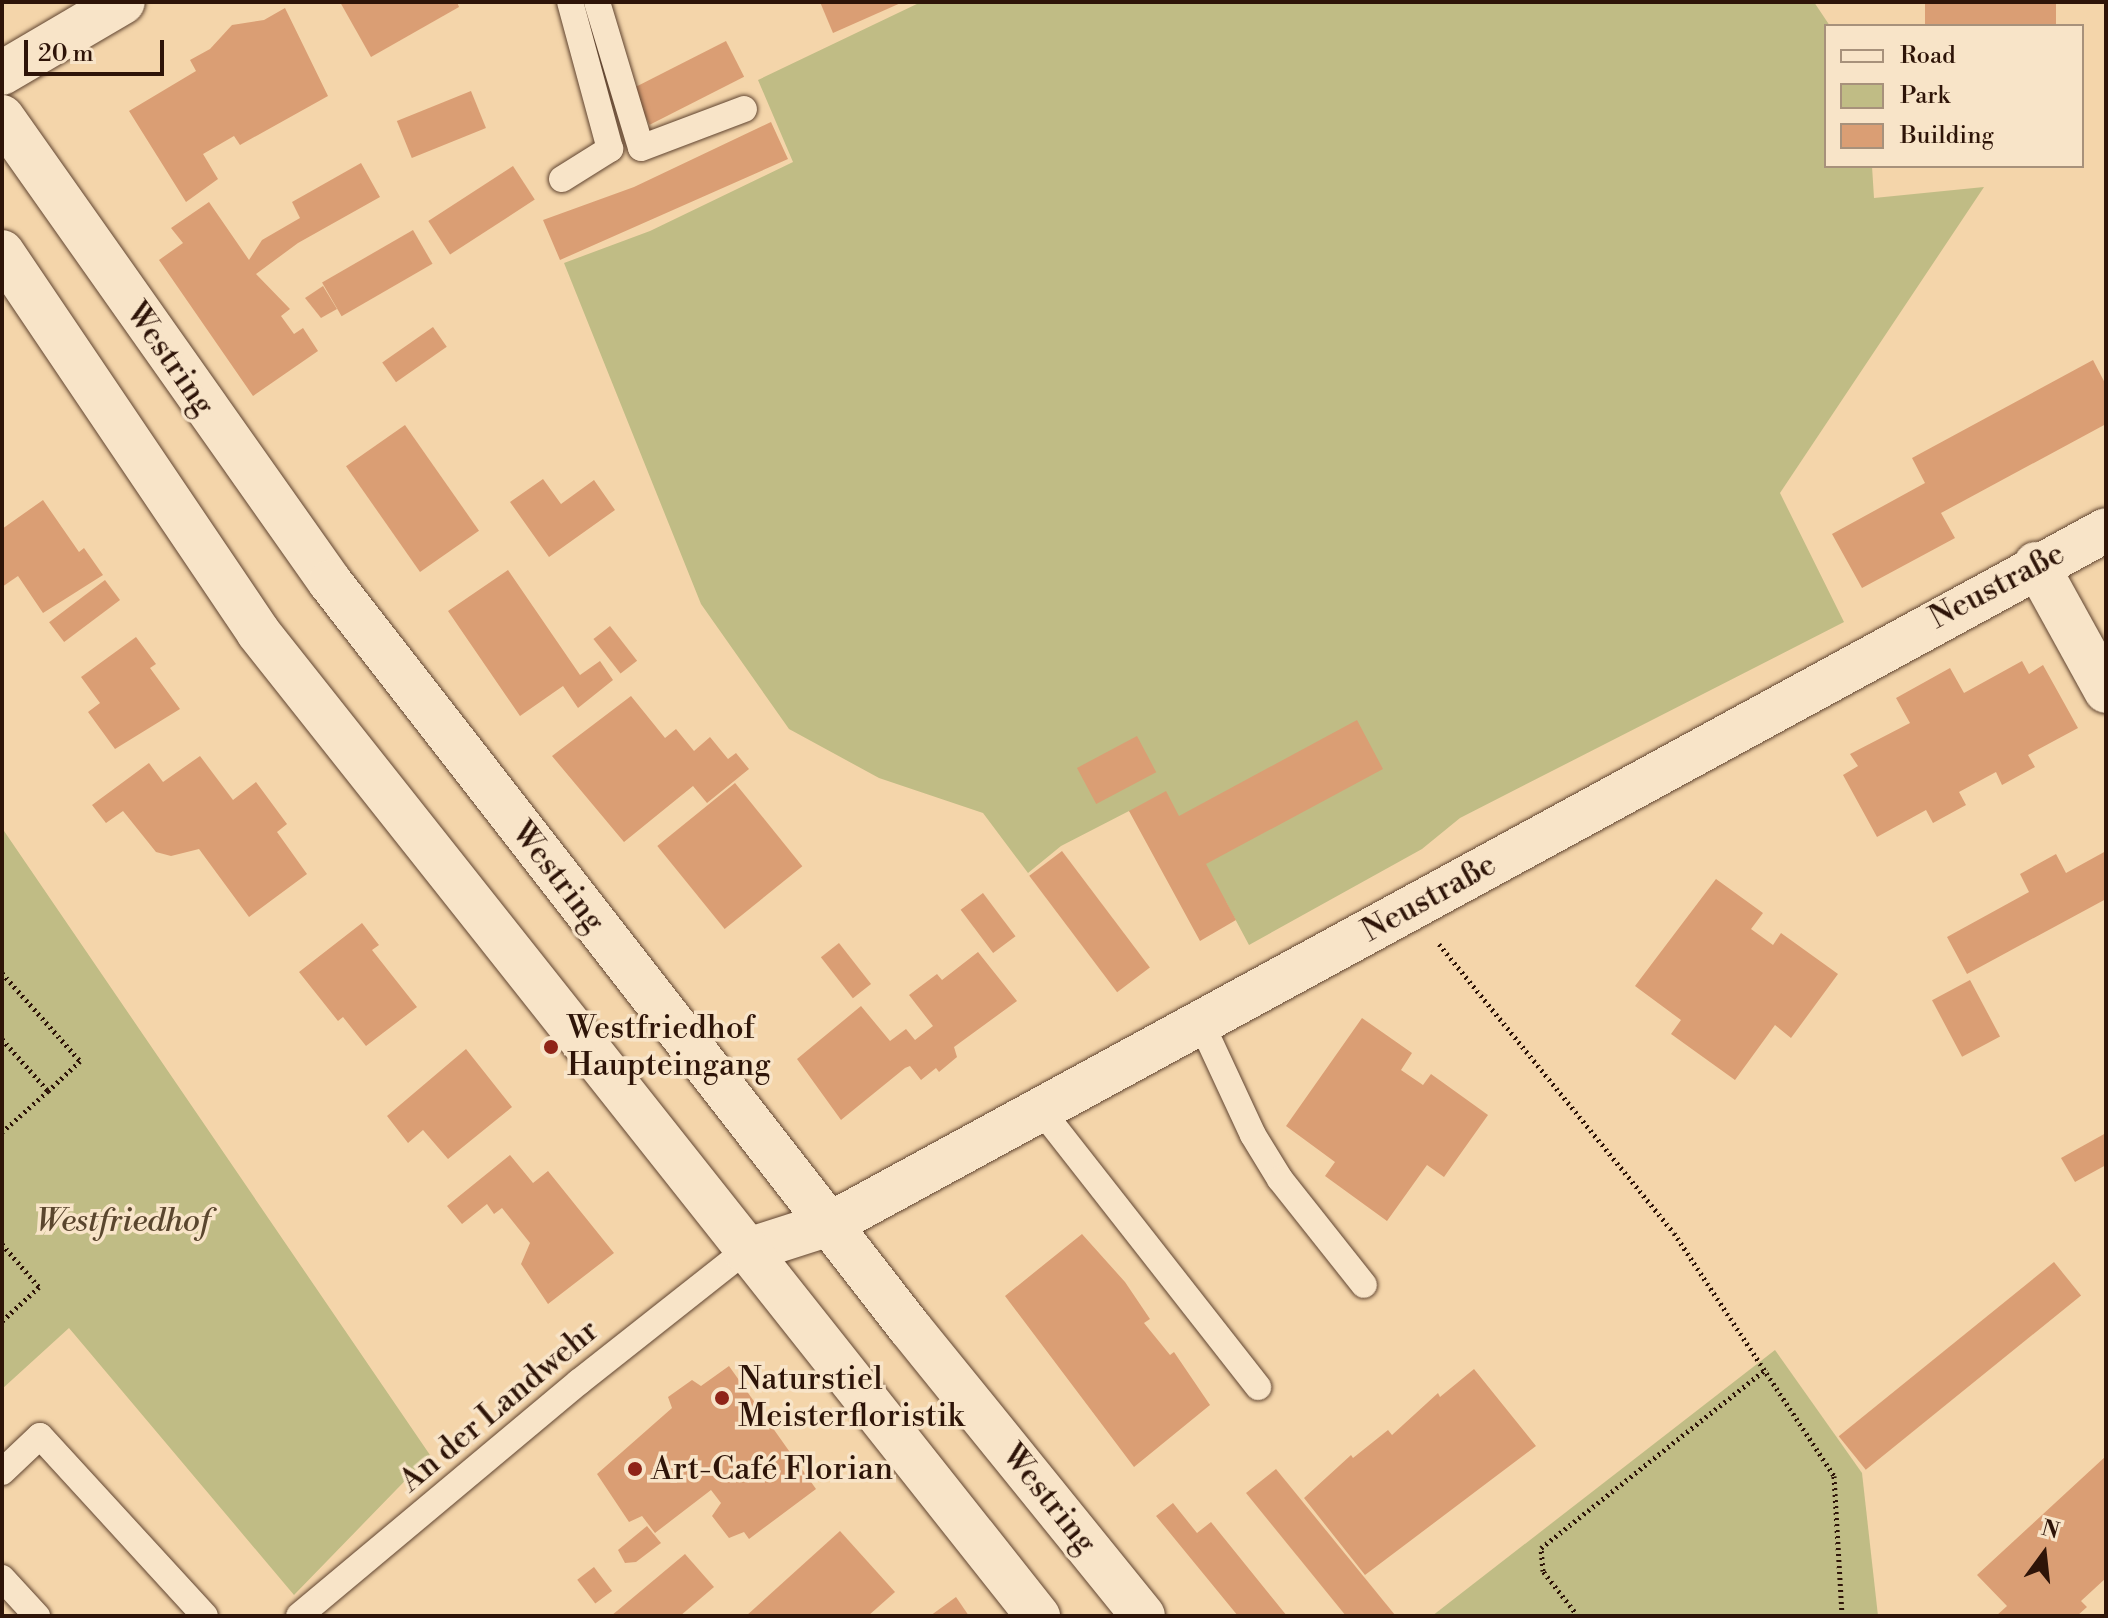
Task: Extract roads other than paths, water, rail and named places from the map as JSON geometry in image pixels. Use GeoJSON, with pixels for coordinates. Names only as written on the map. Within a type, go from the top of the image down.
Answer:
{"type":"FeatureCollection","features":[{"type":"Feature","properties":{"kind":"main road"},"geometry":{"type":"LineString","coordinates":[[2,73],[123,2]]}},
{"type":"Feature","properties":{"kind":"main road","name":"Westring"},"geometry":{"type":"LineString","coordinates":[[2,117],[330,582],[832,1223],[910,1328],[1143,1616]]}},
{"type":"Feature","properties":{"kind":"main road"},"geometry":{"type":"LineString","coordinates":[[2,252],[258,632],[745,1251],[1038,1616]]}},
{"type":"Feature","properties":{"kind":"main road","name":"Neustraße"},"geometry":{"type":"LineString","coordinates":[[745,1251],[832,1223],[2036,564],[2106,530]]}},
{"type":"Feature","properties":{"kind":"main road"},"geometry":{"type":"LineString","coordinates":[[2036,564],[2106,691]]}},
{"type":"Feature","properties":{"kind":"lane"},"geometry":{"type":"LineString","coordinates":[[562,179],[610,149],[570,2]]}},
{"type":"Feature","properties":{"kind":"lane"},"geometry":{"type":"LineString","coordinates":[[597,2],[641,148],[744,109]]}},
{"type":"Feature","properties":{"kind":"lane"},"geometry":{"type":"LineString","coordinates":[[1201,1023],[1266,1157],[1364,1285]]}},
{"type":"Feature","properties":{"kind":"lane"},"geometry":{"type":"LineString","coordinates":[[1041,1110],[1258,1387]]}},
{"type":"Feature","properties":{"kind":"lane","name":"An der Landwehr"},"geometry":{"type":"LineString","coordinates":[[299,1616],[579,1382],[745,1251]]}},
{"type":"Feature","properties":{"kind":"lane"},"geometry":{"type":"LineString","coordinates":[[2,1472],[40,1436],[205,1616]]}},
{"type":"Feature","properties":{"kind":"lane"},"geometry":{"type":"LineString","coordinates":[[2,1578],[37,1616]]}},
{"type":"Feature","properties":{"kind":"place","name":"Westfriedhof Haupteingang"},"geometry":{"type":"Point","coordinates":[551,1047]}},
{"type":"Feature","properties":{"kind":"place","name":"Naturstiel Meisterfloristik"},"geometry":{"type":"Point","coordinates":[722,1398]}},
{"type":"Feature","properties":{"kind":"place","name":"Art-Café Florian"},"geometry":{"type":"Point","coordinates":[635,1469]}},
{"type":"Feature","properties":{"kind":"park label","name":"Westfriedhof"},"geometry":{"type":"Point","coordinates":[123,1221]}}]}
